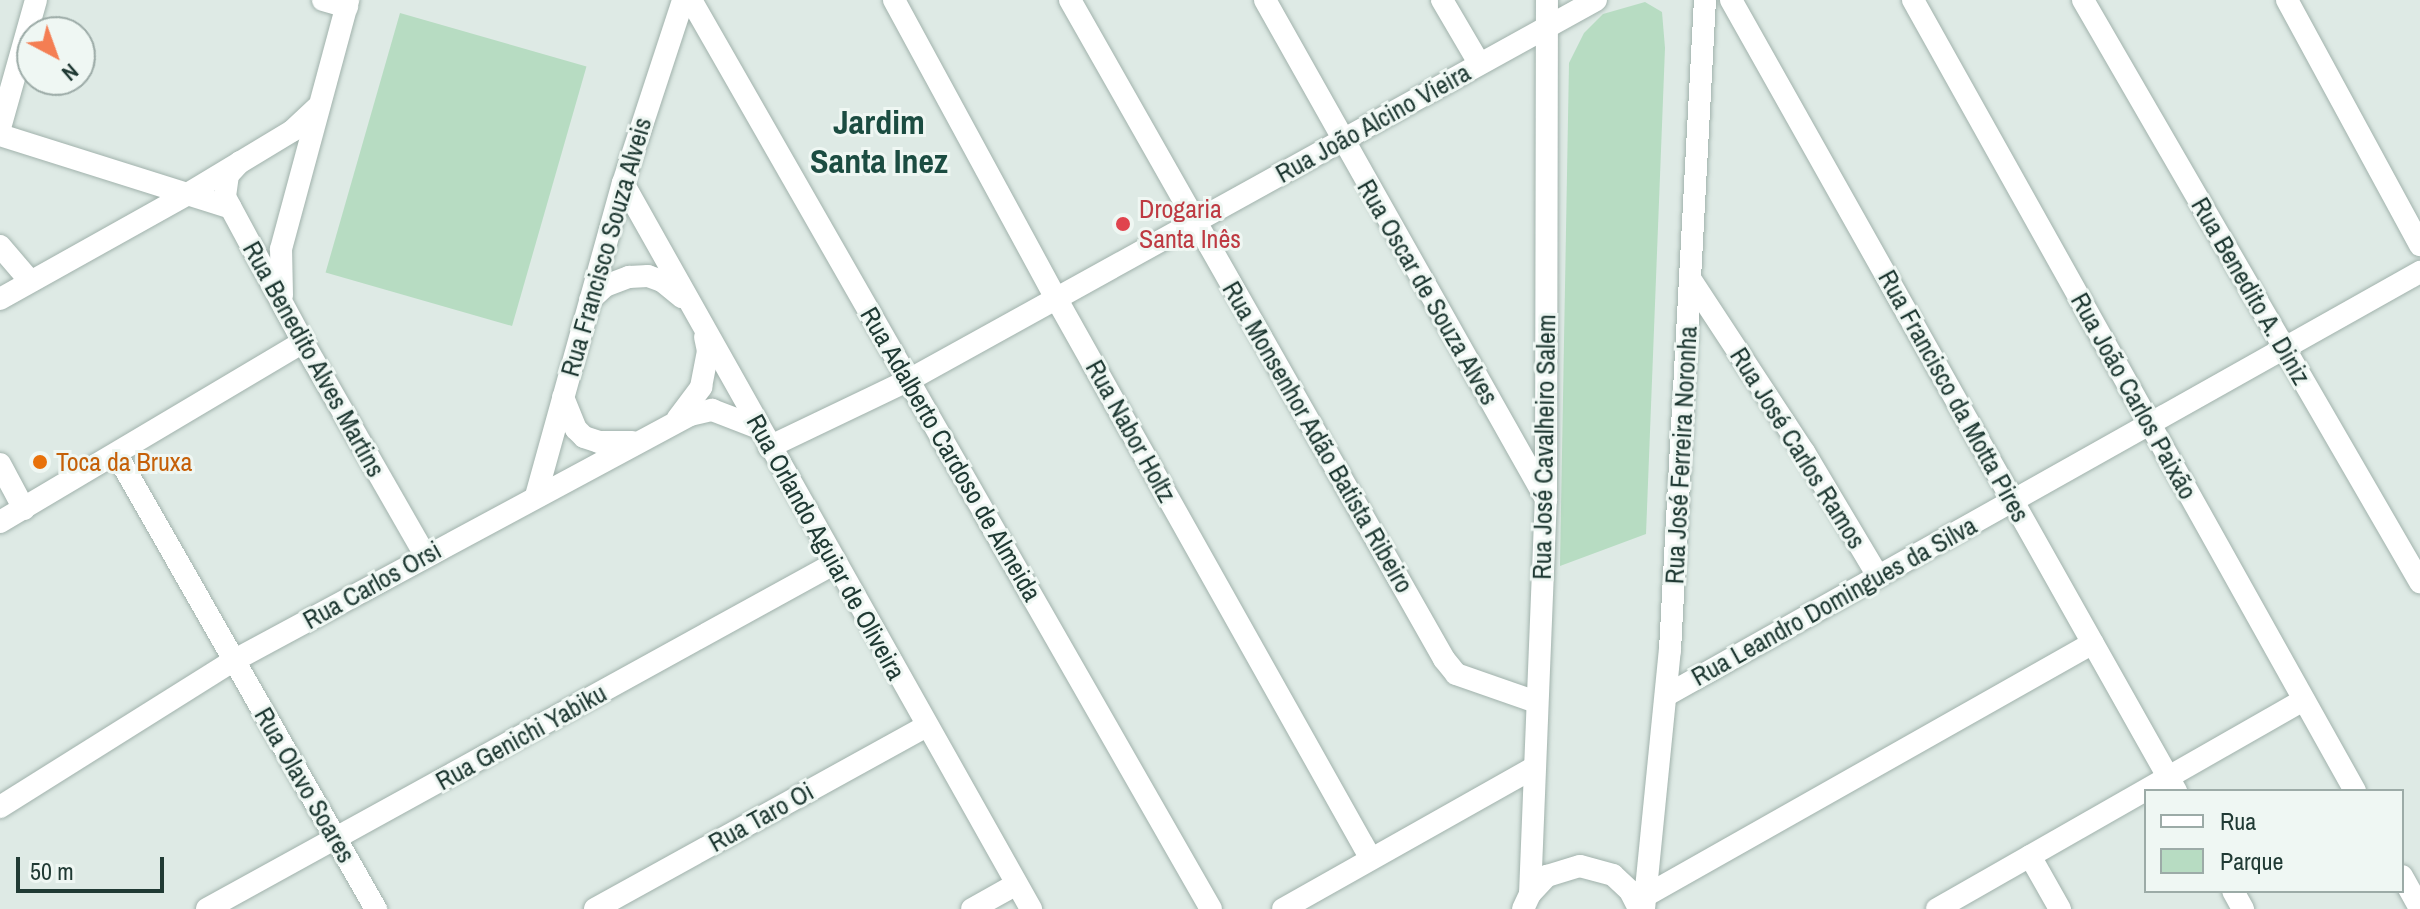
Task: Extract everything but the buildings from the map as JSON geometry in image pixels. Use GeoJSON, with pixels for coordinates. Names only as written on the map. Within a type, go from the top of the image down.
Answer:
{"type":"FeatureCollection","features":[{"type":"Feature","properties":{"kind":"street"},"geometry":{"type":"LineString","coordinates":[[0,128],[36,0]]}},
{"type":"Feature","properties":{"kind":"street"},"geometry":{"type":"LineString","coordinates":[[283,304],[281,249],[311,127],[348,3],[323,0]]}},
{"type":"Feature","properties":{"kind":"street","name":"Rua Francisco Souza Alveis"},"geometry":{"type":"LineString","coordinates":[[536,496],[623,183],[683,0]]}},
{"type":"Feature","properties":{"kind":"street","name":"Rua Adalberto Cardoso de Almeida"},"geometry":{"type":"LineString","coordinates":[[691,0],[1211,909]]}},
{"type":"Feature","properties":{"kind":"street","name":"Rua Nabor Holtz"},"geometry":{"type":"LineString","coordinates":[[894,0],[1056,298],[1371,859]]}},
{"type":"Feature","properties":{"kind":"street","name":"Rua Monsenhor Adão Batista Ribeiro"},"geometry":{"type":"LineString","coordinates":[[1070,0],[1444,659],[1456,674],[1536,702]]}},
{"type":"Feature","properties":{"kind":"street","name":"Rua Oscar de Souza Alves"},"geometry":{"type":"LineString","coordinates":[[1265,0],[1546,500]]}},
{"type":"Feature","properties":{"kind":"street"},"geometry":{"type":"LineString","coordinates":[[1442,0],[1479,63]]}},
{"type":"Feature","properties":{"kind":"street","name":"Rua José Cavalheiro Salem"},"geometry":{"type":"LineString","coordinates":[[1527,901],[1546,500],[1547,0]]}},
{"type":"Feature","properties":{"kind":"street","name":"Rua João Alcino Vieira"},"geometry":{"type":"LineString","coordinates":[[764,438],[909,380],[1596,0]]}},
{"type":"Feature","properties":{"kind":"street","name":"Rua José Ferreira Noronha"},"geometry":{"type":"LineString","coordinates":[[1643,904],[1667,695],[1705,0]]}},
{"type":"Feature","properties":{"kind":"street","name":"Rua Francisco da Motta Pires"},"geometry":{"type":"LineString","coordinates":[[1731,0],[2173,784]]}},
{"type":"Feature","properties":{"kind":"street","name":"Rua João Carlos Paixão"},"geometry":{"type":"LineString","coordinates":[[1913,0],[2354,789]]}},
{"type":"Feature","properties":{"kind":"street","name":"Rua Benedito A. Diniz"},"geometry":{"type":"LineString","coordinates":[[2083,0],[2420,582]]}},
{"type":"Feature","properties":{"kind":"street"},"geometry":{"type":"LineString","coordinates":[[2287,0],[2420,245]]}},
{"type":"Feature","properties":{"kind":"street"},"geometry":{"type":"LineString","coordinates":[[282,136],[299,137],[311,127]]}},
{"type":"Feature","properties":{"kind":"street"},"geometry":{"type":"LineString","coordinates":[[0,299],[186,195],[282,136],[311,127]]}},
{"type":"Feature","properties":{"kind":"street"},"geometry":{"type":"LineString","coordinates":[[0,135],[231,208]]}},
{"type":"Feature","properties":{"kind":"street","name":"Rua Benedito Alves Martins"},"geometry":{"type":"LineString","coordinates":[[240,162],[228,175],[224,186],[231,208],[303,342],[425,555]]}},
{"type":"Feature","properties":{"kind":"street","name":"Rua Orlando Aguiar de Oliveira"},"geometry":{"type":"LineString","coordinates":[[623,183],[1031,909]]}},
{"type":"Feature","properties":{"kind":"street"},"geometry":{"type":"LineString","coordinates":[[244,234],[252,236],[269,230],[291,210]]}},
{"type":"Feature","properties":{"kind":"street"},"geometry":{"type":"LineString","coordinates":[[0,246],[30,281]]}},
{"type":"Feature","properties":{"kind":"street","name":"Rua Leandro Domingues da Silva"},"geometry":{"type":"LineString","coordinates":[[1667,695],[2420,272]]}},
{"type":"Feature","properties":{"kind":"street"},"geometry":{"type":"LineString","coordinates":[[590,300],[605,286],[629,277],[648,276],[662,281],[689,302]]}},
{"type":"Feature","properties":{"kind":"street","name":"Rua José Carlos Ramos"},"geometry":{"type":"LineString","coordinates":[[1691,280],[1804,452],[1878,576]]}},
{"type":"Feature","properties":{"kind":"street"},"geometry":{"type":"LineString","coordinates":[[675,423],[701,387],[708,351],[704,330]]}},
{"type":"Feature","properties":{"kind":"street"},"geometry":{"type":"LineString","coordinates":[[0,522],[303,342]]}},
{"type":"Feature","properties":{"kind":"street"},"geometry":{"type":"LineString","coordinates":[[563,397],[576,429],[584,437],[599,442],[639,442]]}},
{"type":"Feature","properties":{"kind":"street","name":"Rua Carlos Orsi"},"geometry":{"type":"LineString","coordinates":[[0,807],[233,661],[425,555],[701,410],[712,410],[764,438]]}},
{"type":"Feature","properties":{"kind":"street","name":"Rua Olavo Soares"},"geometry":{"type":"LineString","coordinates":[[117,455],[376,909]]}},
{"type":"Feature","properties":{"kind":"street"},"geometry":{"type":"LineString","coordinates":[[0,464],[24,509]]}},
{"type":"Feature","properties":{"kind":"street","name":"Rua Genichi Yabiku"},"geometry":{"type":"LineString","coordinates":[[207,909],[835,563]]}},
{"type":"Feature","properties":{"kind":"street"},"geometry":{"type":"LineString","coordinates":[[1527,901],[1557,871],[1592,867],[1623,882],[1643,904],[2093,643]]}},
{"type":"Feature","properties":{"kind":"street"},"geometry":{"type":"LineString","coordinates":[[2173,784],[2304,700]]}},
{"type":"Feature","properties":{"kind":"street","name":"Rua Taro Oi"},"geometry":{"type":"LineString","coordinates":[[595,909],[927,726]]}},
{"type":"Feature","properties":{"kind":"street"},"geometry":{"type":"LineString","coordinates":[[1283,909],[1533,768]]}},
{"type":"Feature","properties":{"kind":"street"},"geometry":{"type":"LineString","coordinates":[[1937,909],[2030,856],[2144,799]]}},
{"type":"Feature","properties":{"kind":"street"},"geometry":{"type":"LineString","coordinates":[[2030,856],[2060,909]]}},
{"type":"Feature","properties":{"kind":"street"},"geometry":{"type":"LineString","coordinates":[[2404,880],[2420,908]]}},
{"type":"Feature","properties":{"kind":"street"},"geometry":{"type":"LineString","coordinates":[[972,909],[1017,884]]}},
{"type":"Feature","properties":{"kind":"green space"},"geometry":{"type":"Polygon","coordinates":[[[1645,2],[1662,12],[1665,48],[1646,534],[1560,566],[1569,63],[1584,33],[1603,14],[1645,2]]]}},
{"type":"Feature","properties":{"kind":"green space"},"geometry":{"type":"Polygon","coordinates":[[[400,13],[586,66],[512,326],[326,273],[400,13]]]}},
{"type":"Feature","properties":{"kind":"place","name":"Drogaria Santa Inês"},"geometry":{"type":"Point","coordinates":[1123,224]}},
{"type":"Feature","properties":{"kind":"place","name":"Toca da Bruxa"},"geometry":{"type":"Point","coordinates":[40,462]}},
{"type":"Feature","properties":{"kind":"district","name":"Jardim Santa Inez"},"geometry":{"type":"Point","coordinates":[879,142]}}]}
